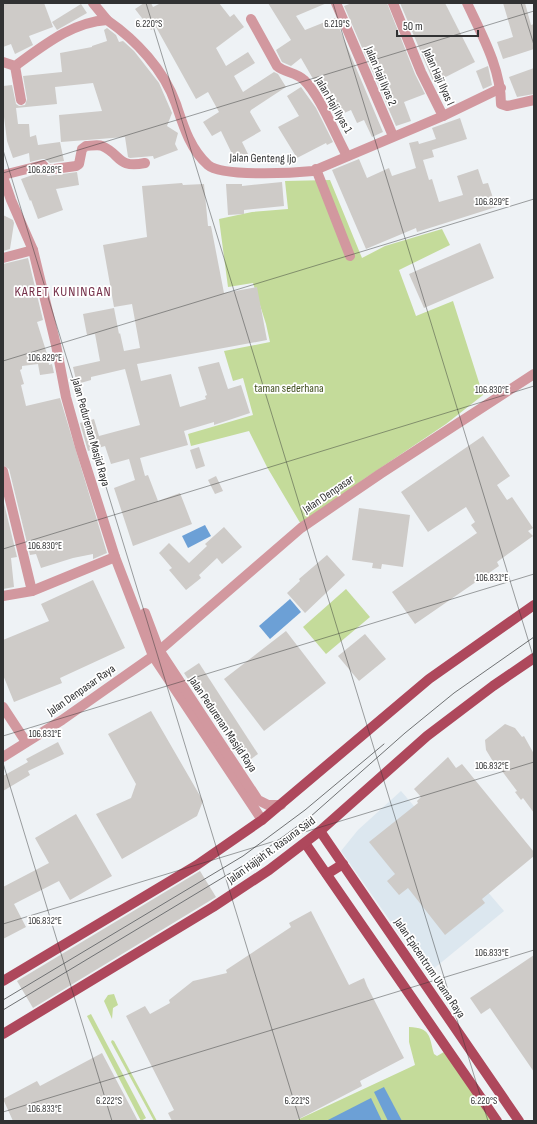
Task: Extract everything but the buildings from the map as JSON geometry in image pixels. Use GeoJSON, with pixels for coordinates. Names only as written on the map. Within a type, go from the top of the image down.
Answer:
{"type":"FeatureCollection","features":[{"type":"Feature","properties":{"kind":"main road"},"geometry":{"type":"LineString","coordinates":[[3,981],[197,865],[262,820],[429,679],[534,605]]}},
{"type":"Feature","properties":{"kind":"main road","name":"Jalan Hajjah R. Rasuna Said"},"geometry":{"type":"LineString","coordinates":[[3,1034],[213,907],[269,870],[305,844],[427,736],[493,686],[534,658]]}},
{"type":"Feature","properties":{"kind":"main road","name":"Jalan Epicentrum Utama Raya"},"geometry":{"type":"LineString","coordinates":[[320,831],[519,1121]]}},
{"type":"Feature","properties":{"kind":"main road"},"geometry":{"type":"LineString","coordinates":[[305,844],[497,1121]]}},
{"type":"Feature","properties":{"kind":"main road"},"geometry":{"type":"LineString","coordinates":[[326,874],[343,864]]}},
{"type":"Feature","properties":{"kind":"street","name":"Jalan Genteng Ijo"},"geometry":{"type":"LineString","coordinates":[[92,3],[107,20],[132,41],[156,67],[172,95],[189,138],[197,152],[208,166],[220,170],[253,173],[292,173],[316,170],[443,116],[501,88]]}},
{"type":"Feature","properties":{"kind":"street","name":"Jalan Haji Ilyas 2"},"geometry":{"type":"LineString","coordinates":[[336,3],[393,136]]}},
{"type":"Feature","properties":{"kind":"street","name":"Jalan Haji Ilyas I"},"geometry":{"type":"LineString","coordinates":[[393,3],[421,72],[443,116]]}},
{"type":"Feature","properties":{"kind":"street"},"geometry":{"type":"LineString","coordinates":[[467,3],[495,67],[501,88],[501,104],[507,106],[534,100]]}},
{"type":"Feature","properties":{"kind":"street","name":"Jalan Haji Ilyas 1"},"geometry":{"type":"LineString","coordinates":[[251,19],[277,66],[280,69],[300,76],[313,90],[347,156]]}},
{"type":"Feature","properties":{"kind":"street"},"geometry":{"type":"LineString","coordinates":[[15,66],[78,25],[93,21],[107,20]]}},
{"type":"Feature","properties":{"kind":"street"},"geometry":{"type":"LineString","coordinates":[[3,62],[15,66]]}},
{"type":"Feature","properties":{"kind":"street"},"geometry":{"type":"LineString","coordinates":[[15,66],[21,100]]}},
{"type":"Feature","properties":{"kind":"street"},"geometry":{"type":"LineString","coordinates":[[3,176],[43,165],[47,170],[76,166],[80,164],[82,150],[86,146],[102,146],[122,161],[134,165],[145,162]]}},
{"type":"Feature","properties":{"kind":"street"},"geometry":{"type":"LineString","coordinates":[[316,170],[350,256]]}},
{"type":"Feature","properties":{"kind":"street","name":"Jalan Pedurenan Masjid Raya"},"geometry":{"type":"LineString","coordinates":[[3,176],[11,200],[33,250],[56,345],[66,397],[80,447],[115,557],[156,653],[262,820]]}},
{"type":"Feature","properties":{"kind":"street"},"geometry":{"type":"LineString","coordinates":[[3,258],[33,250]]}},
{"type":"Feature","properties":{"kind":"street","name":"Jalan Denpasar"},"geometry":{"type":"LineString","coordinates":[[156,653],[301,528],[380,474],[534,374]]}},
{"type":"Feature","properties":{"kind":"street"},"geometry":{"type":"LineString","coordinates":[[3,471],[32,591]]}},
{"type":"Feature","properties":{"kind":"street"},"geometry":{"type":"LineString","coordinates":[[3,596],[32,591],[115,557]]}},
{"type":"Feature","properties":{"kind":"street","name":"Jalan Pedurenan Masjid Raya"},"geometry":{"type":"LineString","coordinates":[[156,653],[259,802],[268,805],[281,805]]}},
{"type":"Feature","properties":{"kind":"street","name":"Jalan Denpasar Raya"},"geometry":{"type":"LineString","coordinates":[[3,757],[62,720],[156,653]]}},
{"type":"Feature","properties":{"kind":"street"},"geometry":{"type":"LineString","coordinates":[[3,707],[26,742]]}},
{"type":"Feature","properties":{"kind":"shaded area"},"geometry":{"type":"Polygon","coordinates":[[[401,791],[504,911],[432,970],[398,932],[341,851],[358,830],[401,791]]]}},
{"type":"Feature","properties":{"kind":"green space","name":"taman sederhana"},"geometry":{"type":"Polygon","coordinates":[[[330,180],[362,258],[385,246],[442,229],[450,245],[399,270],[416,316],[453,301],[483,395],[446,424],[364,479],[302,526],[267,467],[249,431],[191,446],[188,434],[253,415],[243,378],[233,381],[224,351],[270,342],[253,283],[228,287],[219,219],[252,212],[288,209],[285,181],[330,180]]]}},
{"type":"Feature","properties":{"kind":"green space"},"geometry":{"type":"Polygon","coordinates":[[[346,589],[370,617],[326,654],[303,627],[346,589]]]}},
{"type":"Feature","properties":{"kind":"green space"},"geometry":{"type":"Polygon","coordinates":[[[114,994],[118,1005],[113,1008],[112,1019],[104,1001],[108,995],[114,994]]]}},
{"type":"Feature","properties":{"kind":"green space"},"geometry":{"type":"Polygon","coordinates":[[[91,1014],[146,1118],[141,1121],[87,1016],[91,1014]]]}},
{"type":"Feature","properties":{"kind":"green space"},"geometry":{"type":"Polygon","coordinates":[[[409,1027],[421,1029],[428,1034],[434,1054],[437,1056],[444,1052],[492,1121],[295,1121],[415,1065],[409,1042],[409,1027]]]}},
{"type":"Feature","properties":{"kind":"green space"},"geometry":{"type":"Polygon","coordinates":[[[112,1040],[114,1041],[157,1121],[154,1121],[111,1042],[112,1040]]]}},
{"type":"Feature","properties":{"kind":"water"},"geometry":{"type":"Polygon","coordinates":[[[205,525],[211,536],[188,548],[182,536],[205,525]]]}},
{"type":"Feature","properties":{"kind":"water"},"geometry":{"type":"Polygon","coordinates":[[[290,599],[301,612],[270,639],[259,626],[290,599]]]}},
{"type":"Feature","properties":{"kind":"water"},"geometry":{"type":"Polygon","coordinates":[[[384,1087],[402,1121],[388,1121],[374,1092],[384,1087]]]}},
{"type":"Feature","properties":{"kind":"water"},"geometry":{"type":"Polygon","coordinates":[[[371,1098],[382,1121],[326,1121],[371,1098]]]}},
{"type":"Feature","properties":{"kind":"tram line"},"geometry":{"type":"LineString","coordinates":[[3,1010],[247,863],[310,817],[405,733],[454,693],[534,637]]}},
{"type":"Feature","properties":{"kind":"tram line"},"geometry":{"type":"LineString","coordinates":[[3,1000],[243,856],[305,810],[384,744]]}},
{"type":"Feature","properties":{"kind":"district","name":"KARET KUNINGAN"},"geometry":{"type":"Point","coordinates":[63,291]}}]}
